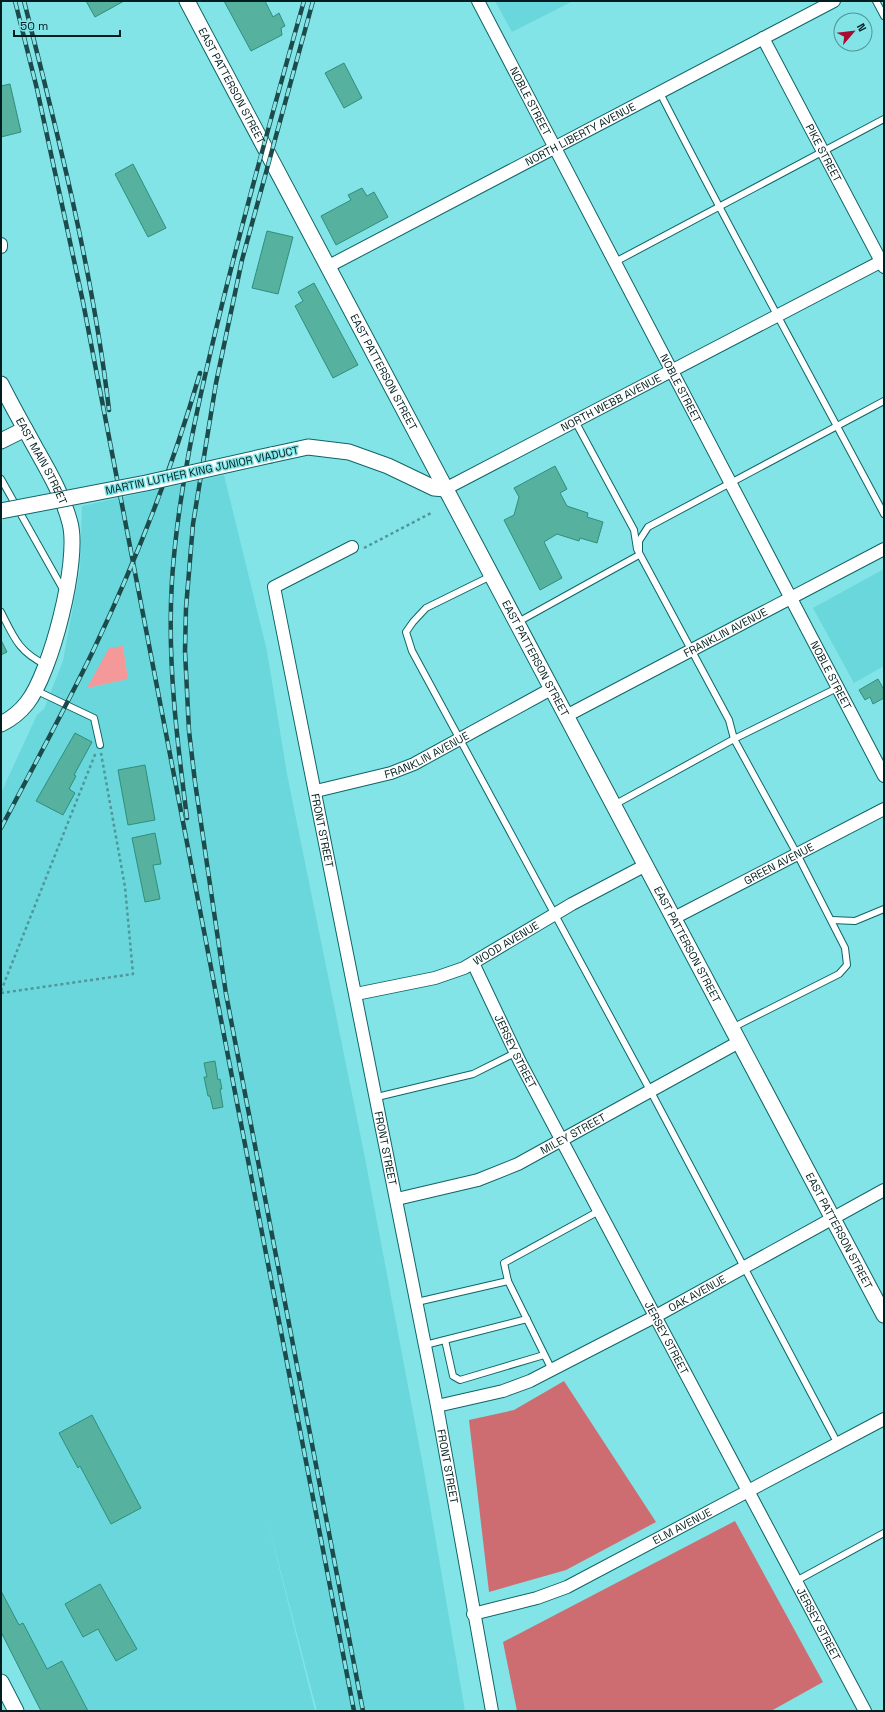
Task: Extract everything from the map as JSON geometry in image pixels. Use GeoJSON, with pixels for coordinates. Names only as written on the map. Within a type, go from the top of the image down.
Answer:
{"type":"FeatureCollection","features":[{"type":"Feature","properties":{"kind":"street","name":"EAST PATTERSON STREET"},"geometry":{"type":"LineString","coordinates":[[187,1],[884,1315]]}},
{"type":"Feature","properties":{"kind":"street","name":"NOBLE STREET"},"geometry":{"type":"LineString","coordinates":[[478,1],[884,776]]}},
{"type":"Feature","properties":{"kind":"street","name":"NORTH LIBERTY AVENUE"},"geometry":{"type":"LineString","coordinates":[[327,267],[834,1]]}},
{"type":"Feature","properties":{"kind":"street","name":"PIKE STREET"},"geometry":{"type":"LineString","coordinates":[[763,38],[883,263]]}},
{"type":"Feature","properties":{"kind":"street","name":"NORTH WEBB AVENUE"},"geometry":{"type":"LineString","coordinates":[[445,489],[672,370],[883,263]]}},
{"type":"Feature","properties":{"kind":"street","name":"EAST MAIN STREET"},"geometry":{"type":"LineString","coordinates":[[1,384],[54,482],[65,506],[70,524],[72,542],[65,593],[56,635],[46,665],[34,690],[20,711],[1,724]]}},
{"type":"Feature","properties":{"kind":"street"},"geometry":{"type":"LineString","coordinates":[[1,441],[25,429]]}},
{"type":"Feature","properties":{"kind":"street","name":"MARTIN LUTHER KING JUNIOR VIADUCT"},"geometry":{"type":"LineString","coordinates":[[1,511],[146,483],[308,447],[349,452],[388,466],[434,488],[445,489]]}},
{"type":"Feature","properties":{"kind":"street","name":"FRONT STREET"},"geometry":{"type":"LineString","coordinates":[[352,548],[274,587],[417,1302],[492,1711]]}},
{"type":"Feature","properties":{"kind":"street","name":"FRANKLIN AVENUE"},"geometry":{"type":"LineString","coordinates":[[566,716],[884,549]]}},
{"type":"Feature","properties":{"kind":"street","name":"FRANKLIN AVENUE"},"geometry":{"type":"LineString","coordinates":[[316,791],[391,773],[414,764],[551,689]]}},
{"type":"Feature","properties":{"kind":"street","name":"GREEN AVENUE"},"geometry":{"type":"LineString","coordinates":[[674,918],[884,809]]}},
{"type":"Feature","properties":{"kind":"street","name":"WOOD AVENUE"},"geometry":{"type":"LineString","coordinates":[[356,994],[435,978],[473,963],[554,915],[646,865]]}},
{"type":"Feature","properties":{"kind":"street","name":"JERSEY STREET"},"geometry":{"type":"LineString","coordinates":[[473,963],[515,1053],[865,1711]]}},
{"type":"Feature","properties":{"kind":"street","name":"MILEY STREET"},"geometry":{"type":"LineString","coordinates":[[397,1199],[478,1180],[498,1173],[562,1142],[739,1042]]}},
{"type":"Feature","properties":{"kind":"street","name":"OAK AVENUE"},"geometry":{"type":"LineString","coordinates":[[437,1406],[503,1391],[530,1381],[656,1316],[884,1190]]}},
{"type":"Feature","properties":{"kind":"street","name":"ELM AVENUE"},"geometry":{"type":"LineString","coordinates":[[473,1614],[521,1603],[552,1593],[884,1419]]}},
{"type":"Feature","properties":{"kind":"street"},"geometry":{"type":"LineString","coordinates":[[1,1682],[16,1711]]}},
{"type":"Feature","properties":{"kind":"lane"},"geometry":{"type":"LineString","coordinates":[[876,1],[884,16]]}},
{"type":"Feature","properties":{"kind":"lane"},"geometry":{"type":"LineString","coordinates":[[660,93],[718,207],[779,315],[884,514]]}},
{"type":"Feature","properties":{"kind":"lane"},"geometry":{"type":"LineString","coordinates":[[615,262],[884,119]]}},
{"type":"Feature","properties":{"kind":"lane"},"geometry":{"type":"LineString","coordinates":[[639,555],[639,541],[648,527],[884,401]]}},
{"type":"Feature","properties":{"kind":"lane"},"geometry":{"type":"LineString","coordinates":[[575,421],[634,530],[635,542],[639,555],[729,720],[734,739],[797,854],[845,948],[847,964],[840,974],[732,1028]]}},
{"type":"Feature","properties":{"kind":"lane"},"geometry":{"type":"LineString","coordinates":[[1,479],[65,593]]}},
{"type":"Feature","properties":{"kind":"lane"},"geometry":{"type":"LineString","coordinates":[[516,623],[639,555]]}},
{"type":"Feature","properties":{"kind":"lane"},"geometry":{"type":"LineString","coordinates":[[491,576],[426,608],[412,622],[406,632],[412,651],[461,738],[554,915],[651,1092],[743,1268],[838,1444]]}},
{"type":"Feature","properties":{"kind":"lane"},"geometry":{"type":"LineString","coordinates":[[1,612],[22,650],[30,658],[46,665]]}},
{"type":"Feature","properties":{"kind":"lane"},"geometry":{"type":"LineString","coordinates":[[614,805],[734,739],[838,688]]}},
{"type":"Feature","properties":{"kind":"lane"},"geometry":{"type":"LineString","coordinates":[[34,690],[94,718],[100,745]]}},
{"type":"Feature","properties":{"kind":"lane"},"geometry":{"type":"LineString","coordinates":[[832,920],[855,922],[884,909]]}},
{"type":"Feature","properties":{"kind":"lane"},"geometry":{"type":"LineString","coordinates":[[376,1097],[473,1074],[515,1053]]}},
{"type":"Feature","properties":{"kind":"lane"},"geometry":{"type":"LineString","coordinates":[[552,1370],[508,1282],[504,1263],[599,1211]]}},
{"type":"Feature","properties":{"kind":"lane"},"geometry":{"type":"LineString","coordinates":[[417,1302],[508,1282]]}},
{"type":"Feature","properties":{"kind":"lane"},"geometry":{"type":"LineString","coordinates":[[425,1345],[527,1319]]}},
{"type":"Feature","properties":{"kind":"lane"},"geometry":{"type":"LineString","coordinates":[[445,1340],[453,1376],[460,1380],[544,1355]]}},
{"type":"Feature","properties":{"kind":"lane"},"geometry":{"type":"LineString","coordinates":[[796,1581],[884,1533]]}},
{"type":"Feature","properties":{"kind":"path"},"geometry":{"type":"LineString","coordinates":[[352,548],[355,553],[432,512]]}},
{"type":"Feature","properties":{"kind":"path"},"geometry":{"type":"LineString","coordinates":[[100,745],[125,887],[133,974],[1,992],[100,745]]}},
{"type":"Feature","properties":{"kind":"shaded area"},"geometry":{"type":"Polygon","coordinates":[[[495,1],[573,1],[512,32],[495,1]]]}},
{"type":"Feature","properties":{"kind":"shaded area"},"geometry":{"type":"Polygon","coordinates":[[[224,475],[267,651],[287,774],[365,1158],[424,1471],[465,1711],[317,1711],[265,1511],[315,1711],[42,1711],[1,1633],[1,793],[37,715],[44,709],[63,661],[80,569],[82,506],[224,475]],[[123,646],[87,688],[128,679],[123,646]]]}},
{"type":"Feature","properties":{"kind":"shaded area"},"geometry":{"type":"Polygon","coordinates":[[[884,569],[884,666],[854,683],[813,608],[884,569]]]}},
{"type":"Feature","properties":{"kind":"shaded area"},"geometry":{"type":"Polygon","coordinates":[[[123,646],[128,679],[87,688],[109,648],[123,646]]]}},
{"type":"Feature","properties":{"kind":"shaded area"},"geometry":{"type":"Polygon","coordinates":[[[564,1381],[656,1522],[566,1570],[489,1592],[469,1420],[514,1410],[564,1381]]]}},
{"type":"Feature","properties":{"kind":"shaded area"},"geometry":{"type":"Polygon","coordinates":[[[735,1521],[823,1682],[771,1711],[517,1711],[503,1642],[735,1521]]]}},
{"type":"Feature","properties":{"kind":"building"},"geometry":{"type":"Polygon","coordinates":[[[86,1],[124,1],[95,17],[86,1]]]}},
{"type":"Feature","properties":{"kind":"building"},"geometry":{"type":"Polygon","coordinates":[[[224,1],[265,1],[273,17],[279,13],[285,26],[281,28],[282,35],[251,51],[224,1]]]}},
{"type":"Feature","properties":{"kind":"building"},"geometry":{"type":"Polygon","coordinates":[[[344,63],[362,98],[344,108],[325,73],[344,63]]]}},
{"type":"Feature","properties":{"kind":"building"},"geometry":{"type":"Polygon","coordinates":[[[10,84],[21,132],[1,137],[1,86],[10,84]]]}},
{"type":"Feature","properties":{"kind":"building"},"geometry":{"type":"Polygon","coordinates":[[[133,164],[166,228],[148,237],[115,174],[133,164]]]}},
{"type":"Feature","properties":{"kind":"building"},"geometry":{"type":"Polygon","coordinates":[[[362,188],[367,196],[374,192],[388,217],[336,245],[321,216],[351,200],[348,195],[362,188]]]}},
{"type":"Feature","properties":{"kind":"building"},"geometry":{"type":"Polygon","coordinates":[[[267,231],[293,237],[278,294],[252,288],[267,231]]]}},
{"type":"Feature","properties":{"kind":"building"},"geometry":{"type":"Polygon","coordinates":[[[314,283],[358,365],[333,378],[295,306],[303,301],[298,292],[314,283]]]}},
{"type":"Feature","properties":{"kind":"building"},"geometry":{"type":"Polygon","coordinates":[[[555,466],[567,489],[560,493],[567,506],[588,513],[587,517],[603,522],[597,543],[580,538],[579,541],[557,534],[544,542],[562,578],[540,590],[504,520],[514,515],[519,497],[514,488],[555,466]]]}},
{"type":"Feature","properties":{"kind":"building"},"geometry":{"type":"Polygon","coordinates":[[[1,640],[7,652],[1,655],[1,640]]]}},
{"type":"Feature","properties":{"kind":"building"},"geometry":{"type":"Polygon","coordinates":[[[878,679],[884,690],[884,698],[873,704],[870,697],[865,700],[859,690],[878,679]]]}},
{"type":"Feature","properties":{"kind":"building"},"geometry":{"type":"Polygon","coordinates":[[[75,733],[92,742],[74,775],[76,776],[69,789],[75,793],[63,815],[36,801],[75,733]]]}},
{"type":"Feature","properties":{"kind":"building"},"geometry":{"type":"Polygon","coordinates":[[[145,765],[155,820],[128,825],[118,770],[145,765]]]}},
{"type":"Feature","properties":{"kind":"building"},"geometry":{"type":"Polygon","coordinates":[[[155,833],[161,864],[153,865],[160,899],[145,902],[132,838],[155,833]]]}},
{"type":"Feature","properties":{"kind":"building"},"geometry":{"type":"Polygon","coordinates":[[[215,1061],[218,1080],[220,1079],[222,1089],[220,1089],[223,1107],[213,1109],[210,1096],[208,1096],[204,1077],[207,1077],[204,1063],[215,1061]]]}},
{"type":"Feature","properties":{"kind":"building"},"geometry":{"type":"Polygon","coordinates":[[[92,1415],[141,1508],[111,1524],[80,1466],[78,1468],[59,1433],[92,1415]]]}},
{"type":"Feature","properties":{"kind":"building"},"geometry":{"type":"Polygon","coordinates":[[[100,1584],[137,1649],[116,1661],[98,1629],[83,1637],[65,1604],[100,1584]]]}},
{"type":"Feature","properties":{"kind":"building"},"geometry":{"type":"Polygon","coordinates":[[[1,1591],[19,1625],[23,1623],[47,1669],[62,1661],[88,1711],[41,1711],[1,1632],[1,1591]]]}},
{"type":"Feature","properties":{"kind":"railway"},"geometry":{"type":"LineString","coordinates":[[15,1],[37,89],[83,302],[354,1711]]}},
{"type":"Feature","properties":{"kind":"railway"},"geometry":{"type":"LineString","coordinates":[[24,1],[62,153],[84,255],[94,307],[109,410]]}},
{"type":"Feature","properties":{"kind":"railway"},"geometry":{"type":"LineString","coordinates":[[187,818],[174,700],[171,640],[172,580],[179,514],[189,450],[218,321],[270,121],[304,1]]}},
{"type":"Feature","properties":{"kind":"railway"},"geometry":{"type":"LineString","coordinates":[[313,1],[242,260],[216,383],[193,524],[186,608],[185,651],[189,731],[195,782],[226,994],[363,1711]]}},
{"type":"Feature","properties":{"kind":"railway"},"geometry":{"type":"LineString","coordinates":[[1,828],[82,673],[124,583],[178,444],[200,373]]}}]}
